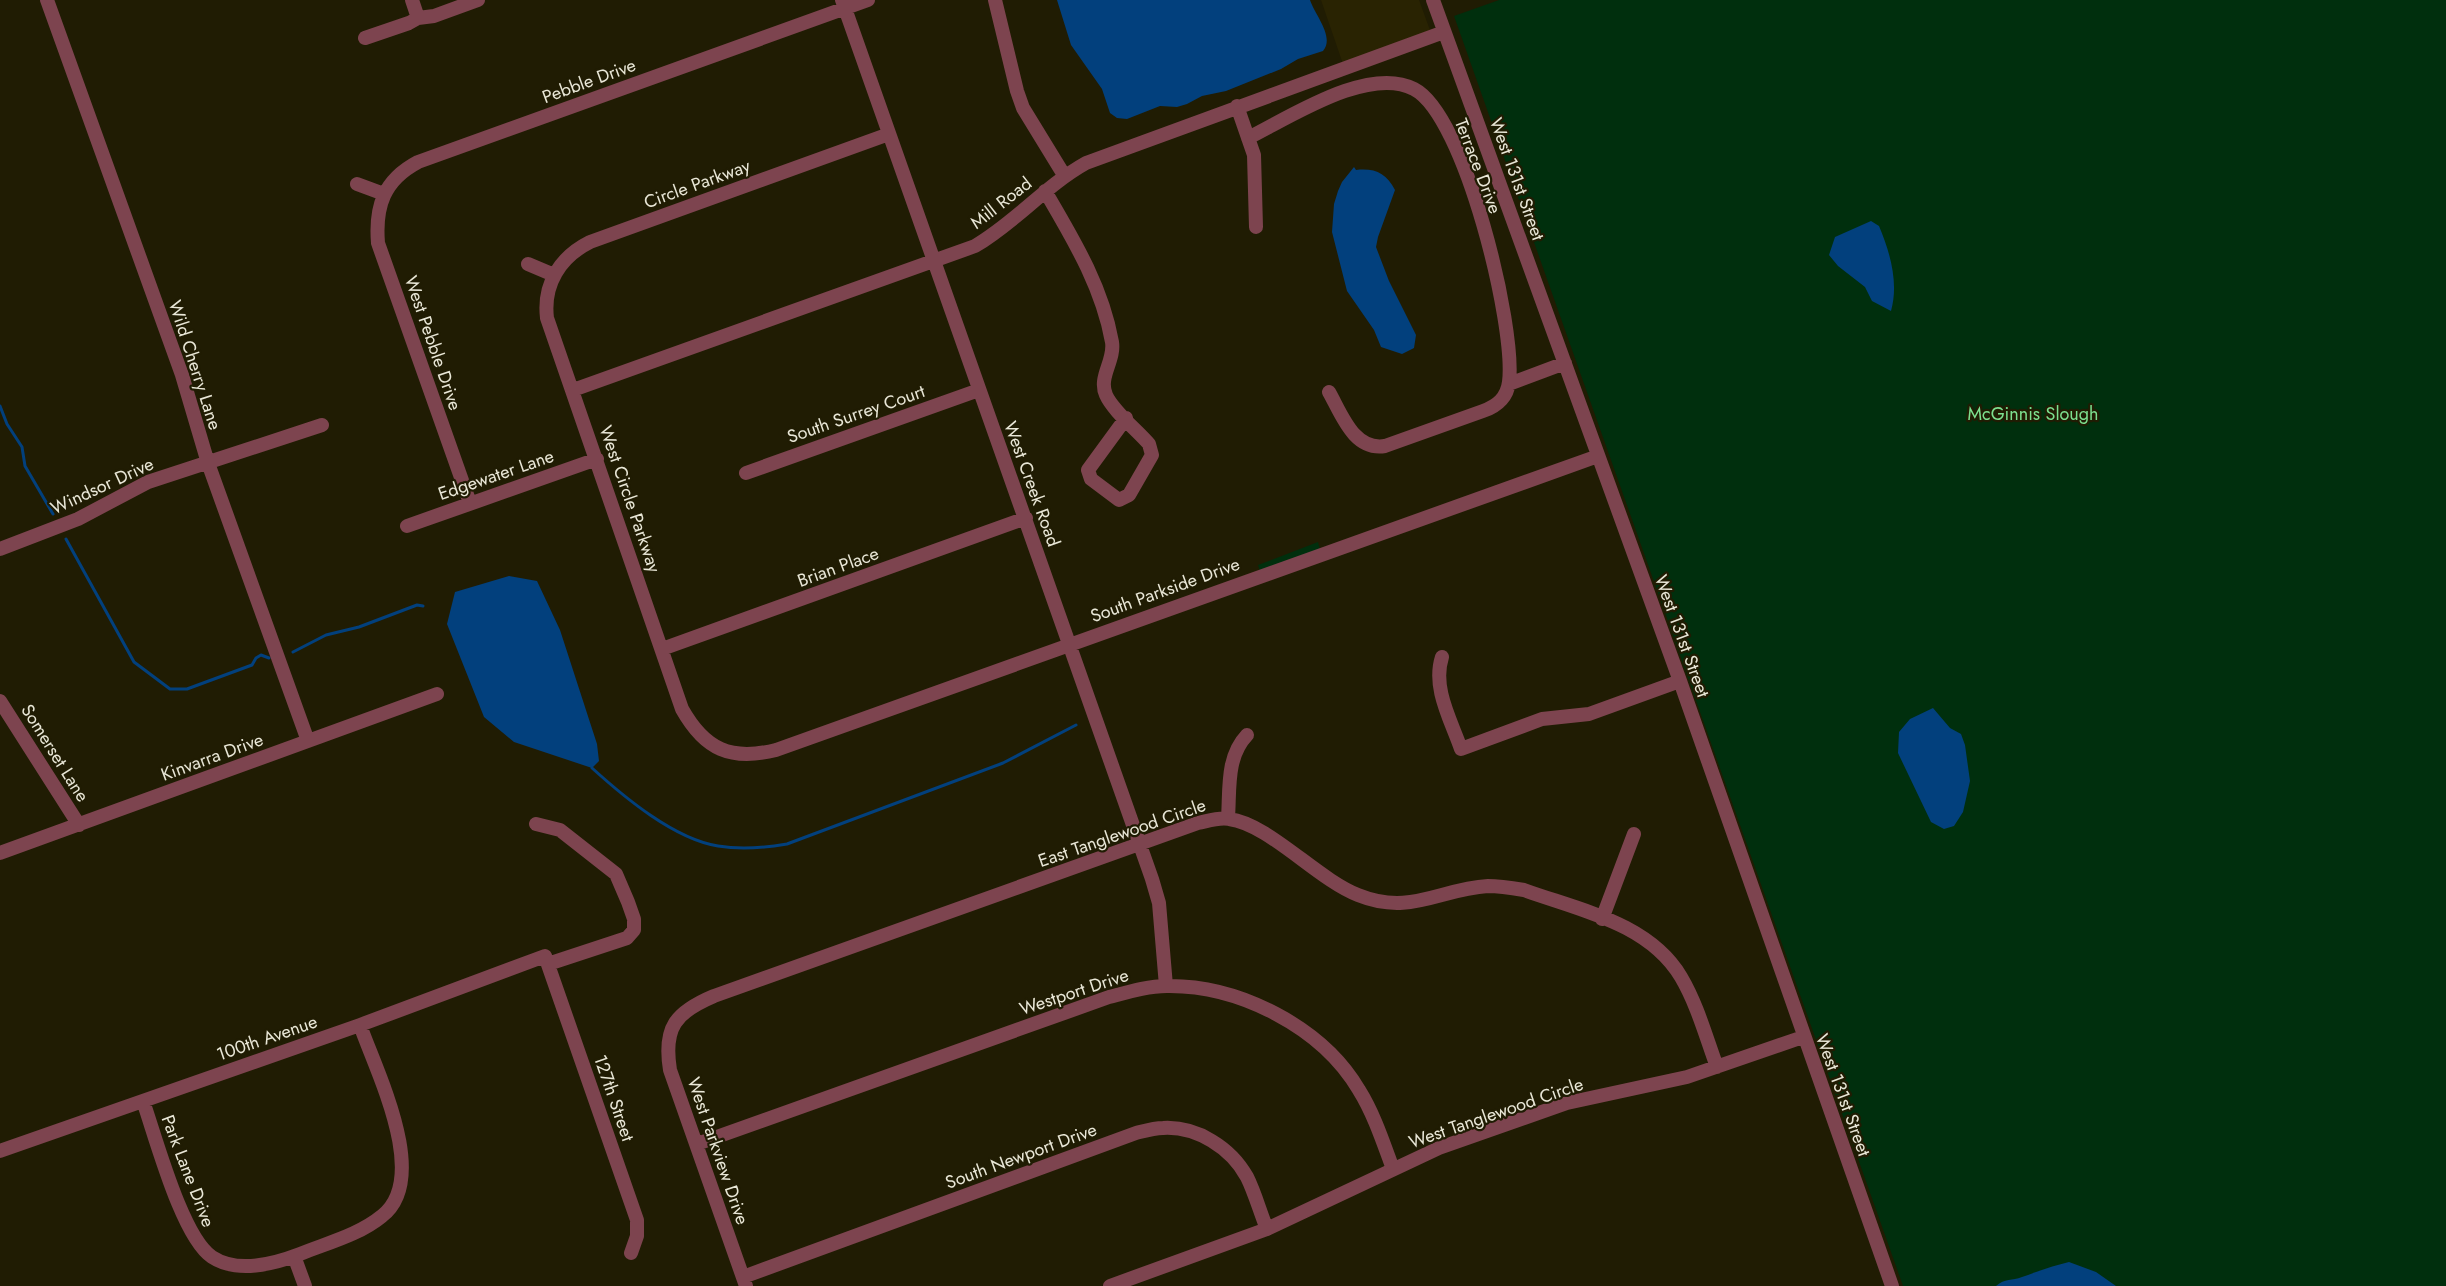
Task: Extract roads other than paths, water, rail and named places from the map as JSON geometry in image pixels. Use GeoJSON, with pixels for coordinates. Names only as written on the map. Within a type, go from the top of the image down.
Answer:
{"type":"FeatureCollection","features":[{"type":"Feature","properties":{"kind":"street","name":"Wild Cherry Lane"},"geometry":{"type":"LineString","coordinates":[[47,0],[182,375],[208,463],[308,741]]}},
{"type":"Feature","properties":{"kind":"street"},"geometry":{"type":"LineString","coordinates":[[412,0],[418,18]]}},
{"type":"Feature","properties":{"kind":"street"},"geometry":{"type":"LineString","coordinates":[[365,38],[418,18],[434,16],[478,0]]}},
{"type":"Feature","properties":{"kind":"street","name":"Pebble Drive"},"geometry":{"type":"LineString","coordinates":[[384,194],[403,170],[418,162],[844,4],[868,0]]}},
{"type":"Feature","properties":{"kind":"street"},"geometry":{"type":"LineString","coordinates":[[995,0],[1023,108],[1064,175]]}},
{"type":"Feature","properties":{"kind":"street","name":"West 131st Street"},"geometry":{"type":"LineString","coordinates":[[1433,0],[1680,681],[1892,1286]]}},
{"type":"Feature","properties":{"kind":"street","name":"West Creek Road"},"geometry":{"type":"LineString","coordinates":[[844,4],[1141,844],[1159,903],[1166,986]]}},
{"type":"Feature","properties":{"kind":"street","name":"Mill Road"},"geometry":{"type":"LineString","coordinates":[[573,390],[975,246],[1013,221],[1064,175],[1086,163],[1444,32]]}},
{"type":"Feature","properties":{"kind":"street","name":"Terrace Drive"},"geometry":{"type":"LineString","coordinates":[[1248,138],[1329,98],[1370,84],[1401,85],[1414,89],[1426,98],[1443,122],[1464,170],[1497,278],[1507,332],[1509,384]]}},
{"type":"Feature","properties":{"kind":"street"},"geometry":{"type":"LineString","coordinates":[[1237,106],[1254,155],[1256,227]]}},
{"type":"Feature","properties":{"kind":"street","name":"Circle Parkway"},"geometry":{"type":"LineString","coordinates":[[554,275],[564,260],[576,249],[590,242],[890,134]]}},
{"type":"Feature","properties":{"kind":"street"},"geometry":{"type":"LineString","coordinates":[[357,184],[384,194]]}},
{"type":"Feature","properties":{"kind":"street"},"geometry":{"type":"LineString","coordinates":[[1045,191],[1078,248],[1096,287],[1113,353],[1104,377],[1105,393],[1149,444],[1152,455],[1129,495],[1119,500],[1091,479],[1088,470],[1126,418]]}},
{"type":"Feature","properties":{"kind":"street","name":"West Pebble Drive"},"geometry":{"type":"LineString","coordinates":[[384,194],[379,208],[378,243],[470,503]]}},
{"type":"Feature","properties":{"kind":"street"},"geometry":{"type":"LineString","coordinates":[[528,264],[554,275]]}},
{"type":"Feature","properties":{"kind":"street","name":"West Circle Parkway"},"geometry":{"type":"LineString","coordinates":[[554,275],[545,304],[547,318],[682,709],[696,732]]}},
{"type":"Feature","properties":{"kind":"street"},"geometry":{"type":"LineString","coordinates":[[1329,392],[1347,425],[1357,437],[1366,445],[1376,448],[1496,406],[1503,399],[1509,384],[1565,363]]}},
{"type":"Feature","properties":{"kind":"street","name":"South Surrey Court"},"geometry":{"type":"LineString","coordinates":[[746,472],[979,390]]}},
{"type":"Feature","properties":{"kind":"street","name":"Windsor Drive"},"geometry":{"type":"LineString","coordinates":[[0,549],[78,519],[148,482],[322,425]]}},
{"type":"Feature","properties":{"kind":"street","name":"South Parkside Drive"},"geometry":{"type":"LineString","coordinates":[[696,732],[719,749],[744,755],[776,750],[1598,456]]}},
{"type":"Feature","properties":{"kind":"street","name":"Edgewater Lane"},"geometry":{"type":"LineString","coordinates":[[407,526],[597,459]]}},
{"type":"Feature","properties":{"kind":"street","name":"Brian Place"},"geometry":{"type":"LineString","coordinates":[[662,649],[1026,518]]}},
{"type":"Feature","properties":{"kind":"street"},"geometry":{"type":"LineString","coordinates":[[1442,657],[1438,670],[1438,684],[1461,749],[1542,718],[1589,714],[1680,681]]}},
{"type":"Feature","properties":{"kind":"street","name":"Kinvarra Drive"},"geometry":{"type":"LineString","coordinates":[[0,853],[437,694]]}},
{"type":"Feature","properties":{"kind":"street","name":"Somerset Lane"},"geometry":{"type":"LineString","coordinates":[[0,701],[79,825]]}},
{"type":"Feature","properties":{"kind":"street"},"geometry":{"type":"LineString","coordinates":[[1228,818],[1231,765],[1237,745],[1246,735]]}},
{"type":"Feature","properties":{"kind":"street","name":"East Tanglewood Circle"},"geometry":{"type":"LineString","coordinates":[[672,1026],[697,1004],[714,996],[1198,823],[1228,818],[1261,831],[1337,885],[1359,896],[1398,903],[1419,902],[1469,889],[1505,886],[1524,890],[1602,918],[1651,942],[1670,962],[1690,996],[1717,1067]]}},
{"type":"Feature","properties":{"kind":"street","name":"100th Avenue"},"geometry":{"type":"LineString","coordinates":[[0,1151],[547,960],[627,938],[634,930],[634,919],[621,883],[609,868],[560,830],[536,825]]}},
{"type":"Feature","properties":{"kind":"street"},"geometry":{"type":"LineString","coordinates":[[1602,918],[1634,834]]}},
{"type":"Feature","properties":{"kind":"street","name":"127th Street"},"geometry":{"type":"LineString","coordinates":[[547,960],[637,1220],[637,1236],[631,1252]]}},
{"type":"Feature","properties":{"kind":"street","name":"Westport Drive"},"geometry":{"type":"LineString","coordinates":[[697,1144],[1109,997],[1166,986],[1191,987],[1238,997],[1266,1008],[1293,1023],[1343,1068],[1358,1088],[1371,1111],[1393,1169]]}},
{"type":"Feature","properties":{"kind":"street","name":"Park Lane Drive"},"geometry":{"type":"LineString","coordinates":[[143,1101],[183,1217],[197,1242],[213,1258],[232,1265],[254,1267],[294,1256],[357,1232],[384,1215],[399,1192],[404,1164],[399,1136],[360,1025]]}},
{"type":"Feature","properties":{"kind":"street","name":"West Parkview Drive"},"geometry":{"type":"LineString","coordinates":[[672,1026],[668,1053],[670,1070],[745,1281]]}},
{"type":"Feature","properties":{"kind":"street","name":"West Tanglewood Circle"},"geometry":{"type":"LineString","coordinates":[[1110,1286],[1267,1229],[1439,1148],[1567,1104],[1687,1077],[1803,1037]]}},
{"type":"Feature","properties":{"kind":"street","name":"South Newport Drive"},"geometry":{"type":"LineString","coordinates":[[745,1281],[1136,1133],[1163,1128],[1193,1132],[1215,1142],[1235,1159],[1247,1178],[1267,1229]]}},
{"type":"Feature","properties":{"kind":"street"},"geometry":{"type":"LineString","coordinates":[[294,1256],[305,1286]]}},
{"type":"Feature","properties":{"kind":"water"},"geometry":{"type":"Polygon","coordinates":[[[1057,0],[1310,0],[1327,39],[1323,51],[1298,59],[1281,69],[1226,91],[1202,96],[1177,107],[1160,106],[1127,119],[1117,118],[1110,113],[1102,89],[1071,45],[1057,0]]]}},
{"type":"Feature","properties":{"kind":"water"},"geometry":{"type":"Polygon","coordinates":[[[1354,167],[1356,170],[1379,173],[1388,179],[1395,190],[1376,247],[1389,281],[1416,335],[1414,348],[1402,354],[1381,347],[1374,330],[1347,291],[1332,232],[1334,204],[1338,191],[1354,167]]]}},
{"type":"Feature","properties":{"kind":"water"},"geometry":{"type":"Polygon","coordinates":[[[1871,221],[1879,226],[1890,257],[1894,279],[1891,311],[1872,301],[1865,287],[1838,266],[1829,255],[1835,237],[1871,221]]]}},
{"type":"Feature","properties":{"kind":"water"},"geometry":{"type":"Polygon","coordinates":[[[509,576],[537,581],[560,630],[597,744],[599,761],[592,768],[514,742],[484,717],[447,624],[455,592],[509,576]]]}},
{"type":"Feature","properties":{"kind":"water"},"geometry":{"type":"Polygon","coordinates":[[[1933,708],[1950,728],[1961,734],[1965,745],[1970,781],[1963,812],[1954,826],[1944,829],[1931,822],[1898,753],[1899,732],[1910,719],[1933,708]]]}},
{"type":"Feature","properties":{"kind":"water"},"geometry":{"type":"Polygon","coordinates":[[[2069,1262],[2096,1272],[2116,1286],[1996,1286],[1999,1283],[2069,1262]]]}},
{"type":"Feature","properties":{"kind":"waterway"},"geometry":{"type":"LineString","coordinates":[[0,406],[7,424],[22,447],[25,466],[53,514]]}},
{"type":"Feature","properties":{"kind":"waterway"},"geometry":{"type":"LineString","coordinates":[[66,539],[134,662],[170,689],[187,689],[252,665],[261,655],[269,658]]}},
{"type":"Feature","properties":{"kind":"waterway"},"geometry":{"type":"LineString","coordinates":[[293,652],[326,635],[359,627],[417,605],[423,606]]}},
{"type":"Feature","properties":{"kind":"waterway"},"geometry":{"type":"LineString","coordinates":[[592,768],[634,804],[684,835],[718,846],[761,847],[787,844],[1003,763],[1076,725]]}},
{"type":"Feature","properties":{"kind":"park label","name":"McGinnis Slough"},"geometry":{"type":"Point","coordinates":[2033,414]}}]}
